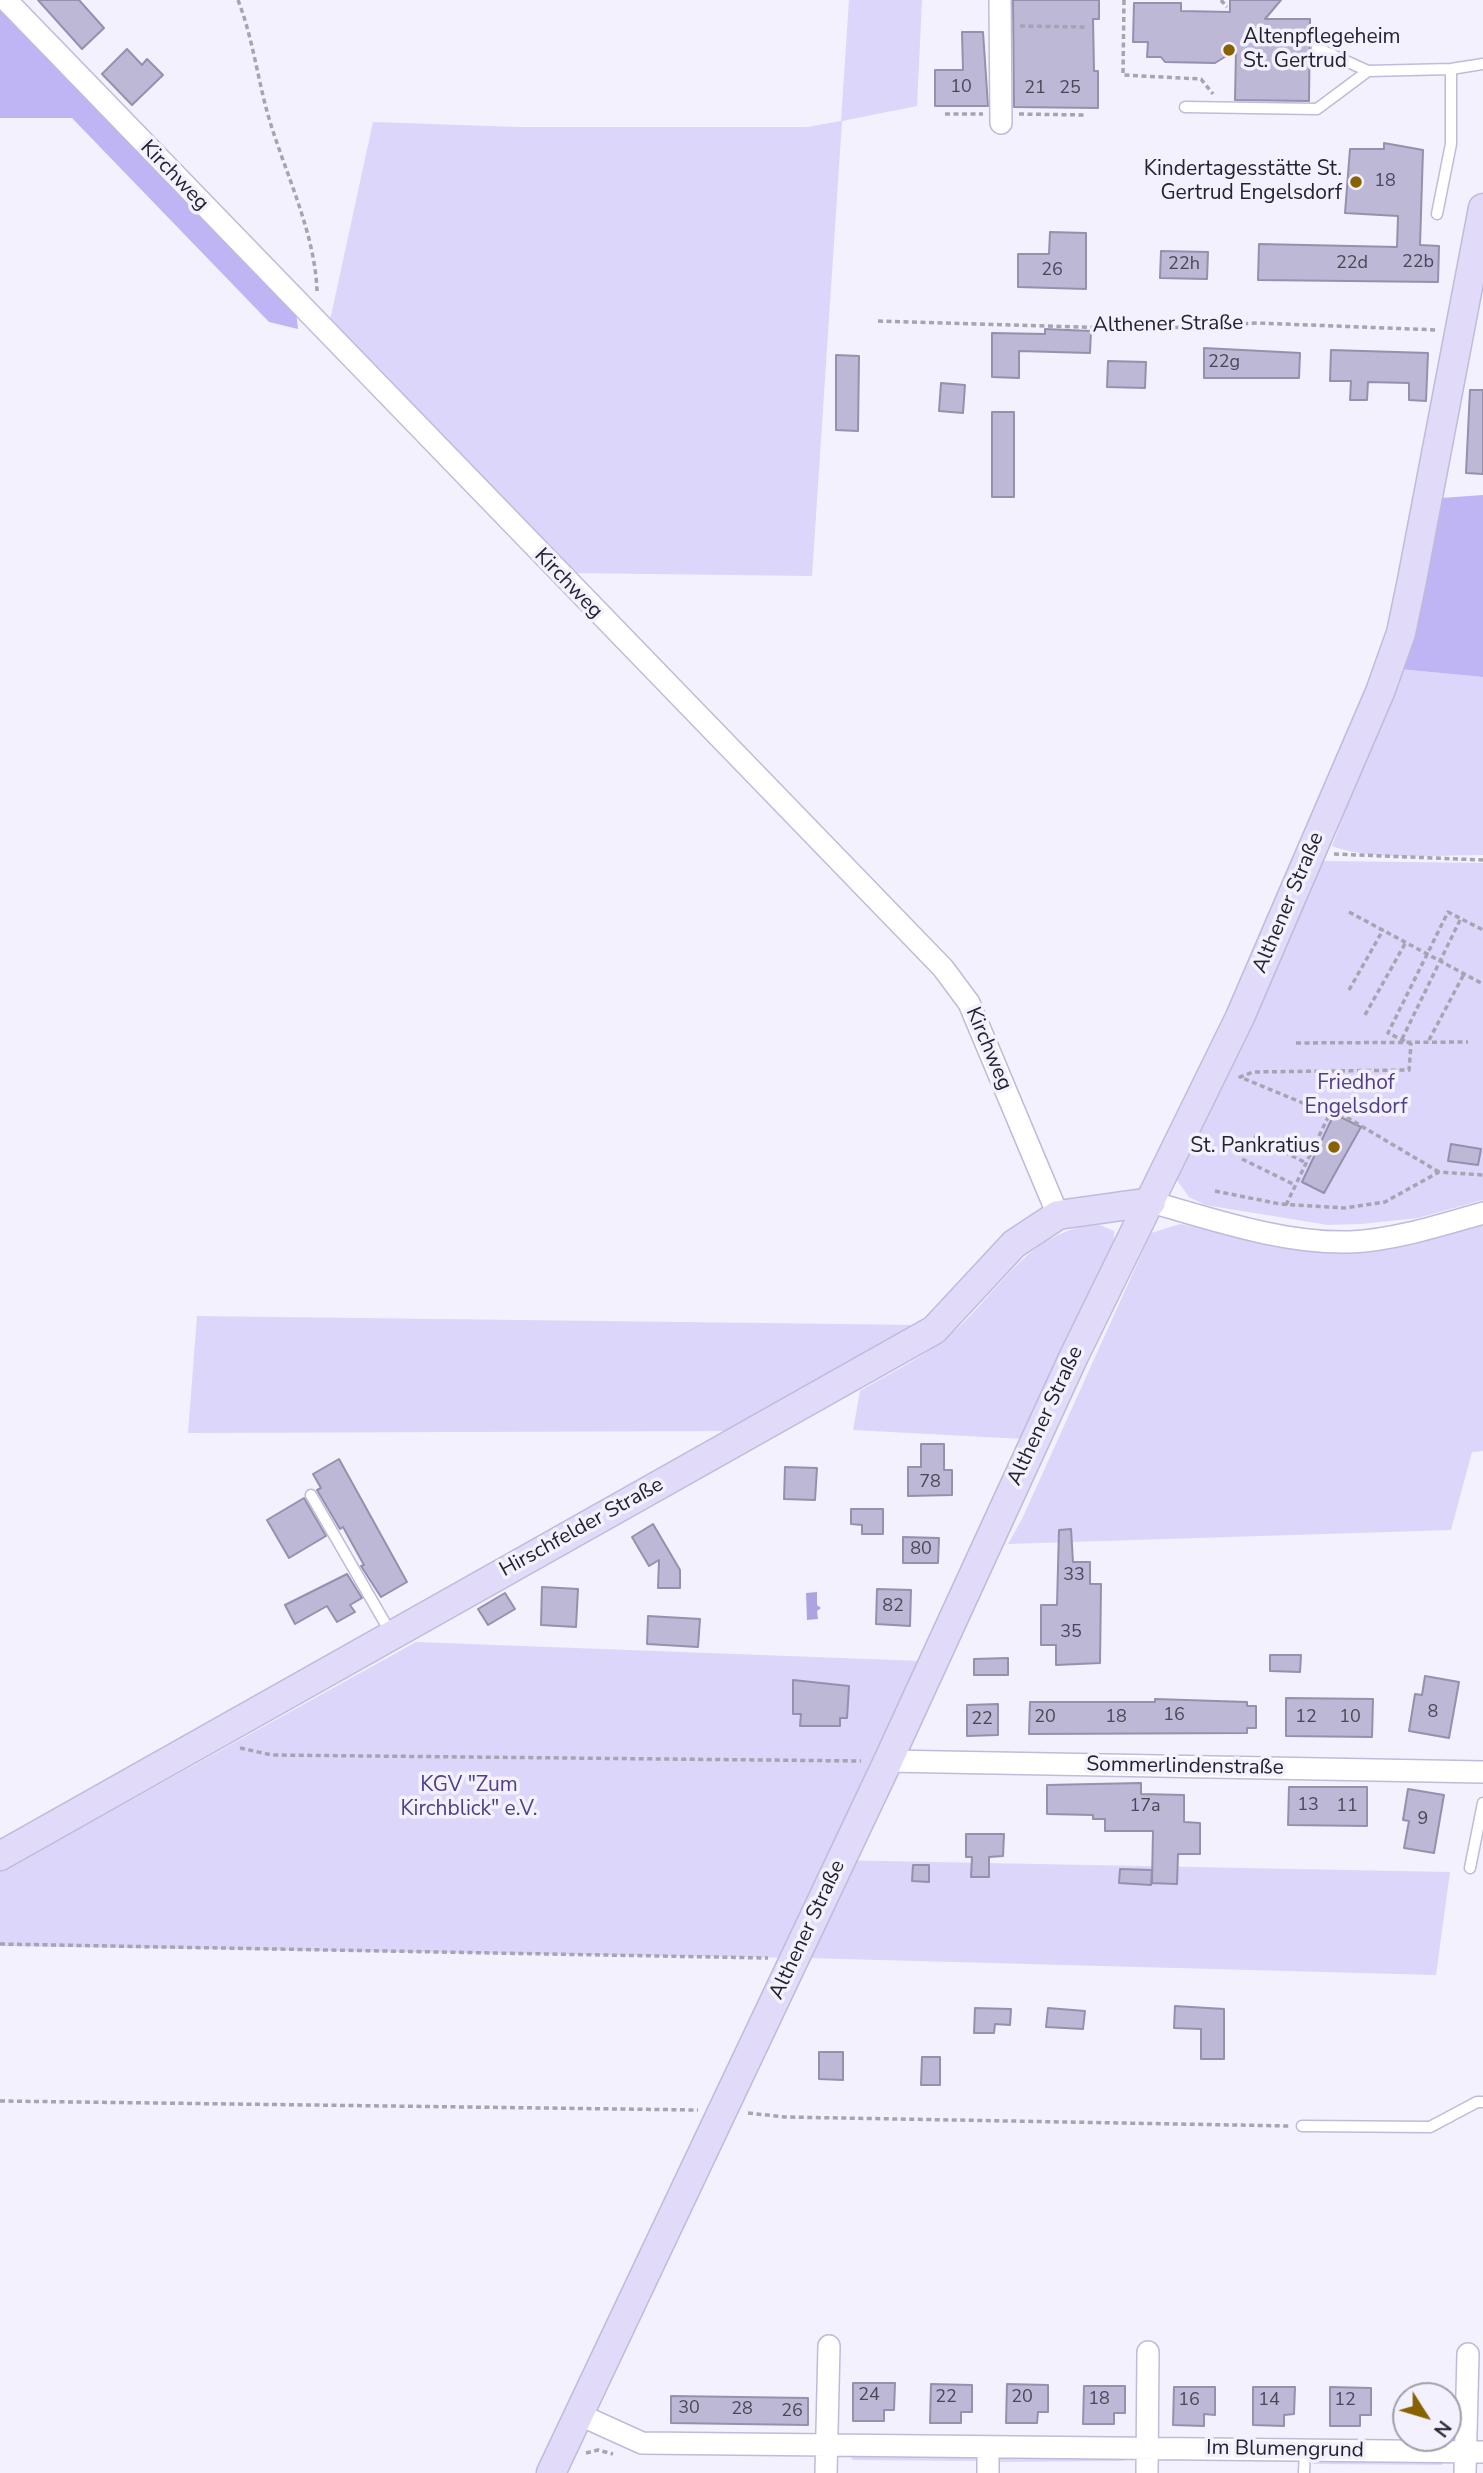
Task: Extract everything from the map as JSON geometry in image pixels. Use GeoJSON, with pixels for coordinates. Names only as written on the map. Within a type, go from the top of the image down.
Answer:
{"type":"FeatureCollection","features":[{"type":"Feature","properties":{"kind":"main road","name":"Althener Straße"},"geometry":{"type":"LineString","coordinates":[[551,2473],[888,1761],[1073,1356],[1240,1017],[1380,692],[1401,633],[1483,208]]}},
{"type":"Feature","properties":{"kind":"main road","name":"Hirschfelder Straße"},"geometry":{"type":"LineString","coordinates":[[0,1856],[934,1331],[1014,1244],[1058,1215],[1151,1202]]}},
{"type":"Feature","properties":{"kind":"street","name":"Kirchweg"},"geometry":{"type":"LineString","coordinates":[[6,0],[943,968],[969,1003],[1058,1215]]}},
{"type":"Feature","properties":{"kind":"street"},"geometry":{"type":"LineString","coordinates":[[1000,0],[1001,123]]}},
{"type":"Feature","properties":{"kind":"street"},"geometry":{"type":"LineString","coordinates":[[1151,1202],[1288,1236],[1352,1242],[1483,1213]]}},
{"type":"Feature","properties":{"kind":"street","name":"Sommerlindenstraße"},"geometry":{"type":"LineString","coordinates":[[888,1761],[1483,1772]]}},
{"type":"Feature","properties":{"kind":"street"},"geometry":{"type":"LineString","coordinates":[[825,2473],[829,2346]]}},
{"type":"Feature","properties":{"kind":"street"},"geometry":{"type":"LineString","coordinates":[[1147,2473],[1148,2352]]}},
{"type":"Feature","properties":{"kind":"street","name":"Im Blumengrund"},"geometry":{"type":"LineString","coordinates":[[578,2414],[642,2443],[1304,2450],[1471,2459],[1468,2354]]}},
{"type":"Feature","properties":{"kind":"street"},"geometry":{"type":"LineString","coordinates":[[988,2447],[988,2473]]}},
{"type":"Feature","properties":{"kind":"lane"},"geometry":{"type":"LineString","coordinates":[[1317,48],[1368,71],[1451,69],[1483,64]]}},
{"type":"Feature","properties":{"kind":"lane"},"geometry":{"type":"LineString","coordinates":[[1437,215],[1451,144],[1451,69]]}},
{"type":"Feature","properties":{"kind":"lane"},"geometry":{"type":"LineString","coordinates":[[1185,107],[1317,109],[1368,71]]}},
{"type":"Feature","properties":{"kind":"lane"},"geometry":{"type":"LineString","coordinates":[[311,1495],[392,1635]]}},
{"type":"Feature","properties":{"kind":"lane"},"geometry":{"type":"LineString","coordinates":[[1469,1868],[1483,1803]]}},
{"type":"Feature","properties":{"kind":"lane"},"geometry":{"type":"LineString","coordinates":[[1302,2126],[1430,2127],[1477,2102],[1483,2102]]}},
{"type":"Feature","properties":{"kind":"lane"},"geometry":{"type":"LineString","coordinates":[[1304,2450],[1304,2473]]}},
{"type":"Feature","properties":{"kind":"path"},"geometry":{"type":"LineString","coordinates":[[238,0],[251,38],[270,123],[308,240],[316,280],[313,319]]}},
{"type":"Feature","properties":{"kind":"path"},"geometry":{"type":"LineString","coordinates":[[1124,0],[1123,75],[1201,79],[1224,108]]}},
{"type":"Feature","properties":{"kind":"path"},"geometry":{"type":"LineString","coordinates":[[1221,0],[1227,7]]}},
{"type":"Feature","properties":{"kind":"path"},"geometry":{"type":"LineString","coordinates":[[1000,25],[1087,27]]}},
{"type":"Feature","properties":{"kind":"path","name":"Althener Straße"},"geometry":{"type":"LineString","coordinates":[[878,321],[1147,329],[1256,323],[1458,331]]}},
{"type":"Feature","properties":{"kind":"path"},"geometry":{"type":"LineString","coordinates":[[1312,850],[1353,856],[1483,860]]}},
{"type":"Feature","properties":{"kind":"path"},"geometry":{"type":"LineString","coordinates":[[1349,912],[1483,984]]}},
{"type":"Feature","properties":{"kind":"path"},"geometry":{"type":"LineString","coordinates":[[1385,1042],[1448,912],[1483,930]]}},
{"type":"Feature","properties":{"kind":"path"},"geometry":{"type":"LineString","coordinates":[[1402,1039],[1461,918]]}},
{"type":"Feature","properties":{"kind":"path"},"geometry":{"type":"LineString","coordinates":[[1349,990],[1383,930]]}},
{"type":"Feature","properties":{"kind":"path"},"geometry":{"type":"LineString","coordinates":[[1365,1015],[1406,943]]}},
{"type":"Feature","properties":{"kind":"path"},"geometry":{"type":"LineString","coordinates":[[1429,1041],[1464,974]]}},
{"type":"Feature","properties":{"kind":"path"},"geometry":{"type":"LineString","coordinates":[[1388,1033],[1412,1044]]}},
{"type":"Feature","properties":{"kind":"path"},"geometry":{"type":"LineString","coordinates":[[1296,1043],[1468,1042]]}},
{"type":"Feature","properties":{"kind":"path"},"geometry":{"type":"LineString","coordinates":[[1412,1044],[1409,1070],[1253,1072],[1240,1077],[1330,1113],[1341,1114],[1439,1172],[1483,1175]]}},
{"type":"Feature","properties":{"kind":"path"},"geometry":{"type":"LineString","coordinates":[[1286,1205],[1330,1113]]}},
{"type":"Feature","properties":{"kind":"path"},"geometry":{"type":"LineString","coordinates":[[1254,1136],[1306,1163]]}},
{"type":"Feature","properties":{"kind":"path"},"geometry":{"type":"LineString","coordinates":[[1242,1160],[1295,1185]]}},
{"type":"Feature","properties":{"kind":"path"},"geometry":{"type":"LineString","coordinates":[[1215,1191],[1286,1205],[1344,1208],[1385,1202],[1439,1172]]}},
{"type":"Feature","properties":{"kind":"path"},"geometry":{"type":"LineString","coordinates":[[220,1731],[238,1747],[272,1755],[888,1761]]}},
{"type":"Feature","properties":{"kind":"path"},"geometry":{"type":"LineString","coordinates":[[0,1944],[794,1958]]}},
{"type":"Feature","properties":{"kind":"path"},"geometry":{"type":"LineString","coordinates":[[0,2101],[722,2110],[785,2117],[1302,2126]]}},
{"type":"Feature","properties":{"kind":"green space"},"geometry":{"type":"Polygon","coordinates":[[[849,0],[922,0],[917,106],[842,121],[812,576],[569,573],[329,325],[373,122],[519,127],[807,127],[841,121],[849,0]]]}},
{"type":"Feature","properties":{"kind":"green space"},"geometry":{"type":"Polygon","coordinates":[[[1399,669],[1483,677],[1483,855],[1365,854],[1332,846],[1399,669]]]}},
{"type":"Feature","properties":{"kind":"green space","name":"Friedhof Engelsdorf"},"geometry":{"type":"Polygon","coordinates":[[[1323,861],[1483,863],[1483,1200],[1418,1218],[1328,1225],[1205,1205],[1189,1197],[1176,1179],[1323,861]]]}},
{"type":"Feature","properties":{"kind":"green space"},"geometry":{"type":"Polygon","coordinates":[[[1180,1224],[1284,1244],[1337,1250],[1389,1249],[1413,1245],[1483,1225],[1483,1451],[1472,1452],[1451,1530],[1008,1544],[1022,1519],[1151,1233],[1180,1224]]]}},
{"type":"Feature","properties":{"kind":"green space"},"geometry":{"type":"Polygon","coordinates":[[[1100,1225],[1114,1231],[1114,1242],[1024,1439],[853,1430],[860,1391],[944,1340],[963,1324],[1014,1268],[1052,1238],[1074,1229],[1100,1225]]]}},
{"type":"Feature","properties":{"kind":"green space"},"geometry":{"type":"Polygon","coordinates":[[[197,1316],[920,1325],[735,1431],[188,1433],[197,1316]]]}},
{"type":"Feature","properties":{"kind":"green space","name":"KGV \"Zum Kirchblick\" e.V."},"geometry":{"type":"Polygon","coordinates":[[[416,1642],[921,1661],[830,1860],[1450,1872],[1436,1975],[806,1958],[0,1946],[0,1849],[41,1850],[416,1642]]]}},
{"type":"Feature","properties":{"kind":"green space"},"geometry":{"type":"Polygon","coordinates":[[[847,2453],[972,2455],[978,2461],[853,2460],[847,2453]]]}},
{"type":"Feature","properties":{"kind":"green space"},"geometry":{"type":"Polygon","coordinates":[[[996,2455],[1133,2456],[1123,2461],[996,2462],[996,2455]]]}},
{"type":"Feature","properties":{"kind":"green space"},"geometry":{"type":"Polygon","coordinates":[[[1319,2457],[1442,2459],[1442,2465],[1312,2464],[1319,2457]]]}},
{"type":"Feature","properties":{"kind":"shaded area"},"geometry":{"type":"Polygon","coordinates":[[[0,7],[296,311],[298,329],[269,322],[72,118],[0,118],[0,7]]]}},
{"type":"Feature","properties":{"kind":"shaded area"},"geometry":{"type":"Polygon","coordinates":[[[1483,495],[1483,677],[1399,669],[1441,498],[1483,495]]]}},
{"type":"Feature","properties":{"kind":"shaded area"},"geometry":{"type":"Polygon","coordinates":[[[817,1592],[817,1605],[821,1608],[817,1611],[818,1619],[807,1620],[806,1593],[817,1592]]]}},
{"type":"Feature","properties":{"kind":"building"},"geometry":{"type":"Polygon","coordinates":[[[38,0],[79,0],[104,28],[82,49],[38,0]]]}},
{"type":"Feature","properties":{"kind":"building"},"geometry":{"type":"Polygon","coordinates":[[[1013,0],[1099,0],[1099,19],[1093,19],[1098,108],[1014,107],[1013,0]]]}},
{"type":"Feature","properties":{"kind":"building","name":"Altenpflegeheim St. Gertrud"},"geometry":{"type":"Polygon","coordinates":[[[1230,0],[1281,0],[1265,19],[1310,19],[1309,101],[1235,100],[1236,50],[1215,63],[1165,62],[1161,57],[1147,57],[1148,42],[1133,42],[1134,3],[1181,3],[1181,11],[1230,12],[1230,0]]]}},
{"type":"Feature","properties":{"kind":"building"},"geometry":{"type":"Polygon","coordinates":[[[962,32],[983,32],[988,106],[935,106],[935,70],[963,70],[962,32]]]}},
{"type":"Feature","properties":{"kind":"building"},"geometry":{"type":"Polygon","coordinates":[[[127,49],[142,65],[147,59],[163,75],[132,105],[102,74],[127,49]]]}},
{"type":"Feature","properties":{"kind":"building"},"geometry":{"type":"Polygon","coordinates":[[[1384,143],[1423,150],[1420,245],[1439,246],[1438,282],[1258,280],[1259,244],[1397,247],[1398,216],[1345,213],[1350,149],[1384,149],[1384,143]]]}},
{"type":"Feature","properties":{"kind":"building"},"geometry":{"type":"Polygon","coordinates":[[[1050,232],[1086,233],[1086,289],[1018,287],[1018,254],[1049,254],[1050,232]]]}},
{"type":"Feature","properties":{"kind":"building"},"geometry":{"type":"Polygon","coordinates":[[[1161,251],[1208,252],[1207,279],[1160,278],[1161,251]]]}},
{"type":"Feature","properties":{"kind":"building"},"geometry":{"type":"Polygon","coordinates":[[[1045,329],[1091,331],[1090,353],[1019,351],[1019,378],[992,377],[992,333],[1045,334],[1045,329]]]}},
{"type":"Feature","properties":{"kind":"building"},"geometry":{"type":"Polygon","coordinates":[[[1204,348],[1300,353],[1299,378],[1204,378],[1204,348]]]}},
{"type":"Feature","properties":{"kind":"building"},"geometry":{"type":"Polygon","coordinates":[[[1331,350],[1428,353],[1426,401],[1409,400],[1409,383],[1368,382],[1367,400],[1350,400],[1351,381],[1330,381],[1331,350]]]}},
{"type":"Feature","properties":{"kind":"building"},"geometry":{"type":"Polygon","coordinates":[[[836,355],[859,356],[858,431],[836,430],[836,355]]]}},
{"type":"Feature","properties":{"kind":"building"},"geometry":{"type":"Polygon","coordinates":[[[1108,361],[1146,362],[1145,388],[1107,387],[1108,361]]]}},
{"type":"Feature","properties":{"kind":"building"},"geometry":{"type":"Polygon","coordinates":[[[941,383],[965,385],[963,413],[939,411],[941,383]]]}},
{"type":"Feature","properties":{"kind":"building"},"geometry":{"type":"Polygon","coordinates":[[[1470,390],[1483,390],[1483,474],[1466,473],[1470,390]]]}},
{"type":"Feature","properties":{"kind":"building"},"geometry":{"type":"Polygon","coordinates":[[[992,412],[1014,412],[1014,497],[992,497],[992,412]]]}},
{"type":"Feature","properties":{"kind":"building","name":"St. Pankratius"},"geometry":{"type":"Polygon","coordinates":[[[1334,1114],[1361,1127],[1324,1193],[1302,1182],[1334,1114]]]}},
{"type":"Feature","properties":{"kind":"building"},"geometry":{"type":"Polygon","coordinates":[[[1451,1144],[1481,1149],[1478,1165],[1448,1161],[1451,1144]]]}},
{"type":"Feature","properties":{"kind":"building"},"geometry":{"type":"Polygon","coordinates":[[[921,1444],[944,1444],[944,1470],[952,1470],[952,1495],[908,1496],[908,1467],[921,1467],[921,1444]]]}},
{"type":"Feature","properties":{"kind":"building"},"geometry":{"type":"Polygon","coordinates":[[[339,1459],[407,1582],[381,1597],[361,1566],[364,1565],[343,1527],[340,1529],[317,1490],[321,1488],[313,1474],[339,1459]]]}},
{"type":"Feature","properties":{"kind":"building"},"geometry":{"type":"Polygon","coordinates":[[[785,1467],[817,1468],[815,1500],[784,1499],[785,1467]]]}},
{"type":"Feature","properties":{"kind":"building"},"geometry":{"type":"Polygon","coordinates":[[[304,1498],[326,1536],[289,1558],[267,1520],[304,1498]]]}},
{"type":"Feature","properties":{"kind":"building"},"geometry":{"type":"Polygon","coordinates":[[[851,1509],[883,1509],[883,1534],[862,1534],[862,1525],[851,1524],[851,1509]]]}},
{"type":"Feature","properties":{"kind":"building"},"geometry":{"type":"Polygon","coordinates":[[[653,1524],[680,1570],[680,1588],[658,1588],[659,1560],[649,1566],[632,1537],[653,1524]]]}},
{"type":"Feature","properties":{"kind":"building"},"geometry":{"type":"Polygon","coordinates":[[[1071,1529],[1073,1562],[1090,1562],[1090,1584],[1101,1584],[1100,1663],[1056,1665],[1056,1645],[1041,1645],[1041,1605],[1057,1605],[1059,1530],[1071,1529]]]}},
{"type":"Feature","properties":{"kind":"building"},"geometry":{"type":"Polygon","coordinates":[[[903,1537],[939,1538],[938,1563],[903,1563],[903,1537]]]}},
{"type":"Feature","properties":{"kind":"building"},"geometry":{"type":"Polygon","coordinates":[[[347,1574],[362,1598],[350,1605],[355,1612],[337,1622],[327,1606],[295,1624],[285,1605],[347,1574]]]}},
{"type":"Feature","properties":{"kind":"building"},"geometry":{"type":"Polygon","coordinates":[[[542,1587],[578,1589],[576,1627],[541,1625],[542,1587]]]}},
{"type":"Feature","properties":{"kind":"building"},"geometry":{"type":"Polygon","coordinates":[[[877,1589],[911,1590],[910,1626],[876,1624],[877,1589]]]}},
{"type":"Feature","properties":{"kind":"building"},"geometry":{"type":"Polygon","coordinates":[[[505,1593],[515,1609],[488,1625],[478,1609],[505,1593]]]}},
{"type":"Feature","properties":{"kind":"building"},"geometry":{"type":"Polygon","coordinates":[[[648,1616],[700,1619],[698,1647],[647,1644],[648,1616]]]}},
{"type":"Feature","properties":{"kind":"building"},"geometry":{"type":"Polygon","coordinates":[[[1270,1655],[1301,1655],[1300,1672],[1270,1671],[1270,1655]]]}},
{"type":"Feature","properties":{"kind":"building"},"geometry":{"type":"Polygon","coordinates":[[[1008,1658],[1008,1675],[974,1675],[974,1659],[1008,1658]]]}},
{"type":"Feature","properties":{"kind":"building"},"geometry":{"type":"Polygon","coordinates":[[[1425,1676],[1459,1682],[1449,1738],[1409,1731],[1415,1694],[1422,1695],[1425,1676]]]}},
{"type":"Feature","properties":{"kind":"building"},"geometry":{"type":"Polygon","coordinates":[[[793,1680],[849,1686],[847,1718],[840,1718],[840,1726],[800,1726],[801,1714],[793,1714],[793,1680]]]}},
{"type":"Feature","properties":{"kind":"building"},"geometry":{"type":"Polygon","coordinates":[[[1286,1698],[1373,1699],[1372,1737],[1286,1736],[1286,1698]]]}},
{"type":"Feature","properties":{"kind":"building"},"geometry":{"type":"Polygon","coordinates":[[[1155,1699],[1247,1702],[1247,1706],[1256,1706],[1256,1728],[1247,1728],[1247,1733],[1029,1734],[1030,1702],[1155,1702],[1155,1699]]]}},
{"type":"Feature","properties":{"kind":"building"},"geometry":{"type":"Polygon","coordinates":[[[998,1704],[998,1735],[967,1736],[967,1705],[998,1704]]]}},
{"type":"Feature","properties":{"kind":"building"},"geometry":{"type":"Polygon","coordinates":[[[1141,1783],[1141,1794],[1184,1795],[1184,1822],[1200,1823],[1200,1854],[1178,1854],[1177,1884],[1152,1883],[1153,1831],[1105,1831],[1105,1819],[1093,1819],[1093,1815],[1047,1814],[1047,1785],[1141,1783]]]}},
{"type":"Feature","properties":{"kind":"building"},"geometry":{"type":"Polygon","coordinates":[[[1289,1787],[1367,1787],[1367,1826],[1288,1825],[1289,1787]]]}},
{"type":"Feature","properties":{"kind":"building"},"geometry":{"type":"Polygon","coordinates":[[[1408,1789],[1444,1795],[1434,1853],[1404,1848],[1409,1821],[1403,1820],[1408,1789]]]}},
{"type":"Feature","properties":{"kind":"building"},"geometry":{"type":"Polygon","coordinates":[[[966,1834],[1004,1834],[1003,1856],[989,1857],[989,1877],[971,1877],[972,1857],[966,1857],[966,1834]]]}},
{"type":"Feature","properties":{"kind":"building"},"geometry":{"type":"Polygon","coordinates":[[[913,1865],[929,1865],[929,1882],[912,1881],[913,1865]]]}},
{"type":"Feature","properties":{"kind":"building"},"geometry":{"type":"Polygon","coordinates":[[[1120,1869],[1152,1870],[1151,1885],[1119,1883],[1120,1869]]]}},
{"type":"Feature","properties":{"kind":"building"},"geometry":{"type":"Polygon","coordinates":[[[1175,2006],[1224,2009],[1224,2059],[1201,2059],[1201,2029],[1174,2028],[1175,2006]]]}},
{"type":"Feature","properties":{"kind":"building"},"geometry":{"type":"Polygon","coordinates":[[[975,2008],[1011,2009],[1010,2025],[995,2024],[994,2033],[974,2033],[975,2008]]]}},
{"type":"Feature","properties":{"kind":"building"},"geometry":{"type":"Polygon","coordinates":[[[1048,2008],[1085,2011],[1083,2029],[1046,2027],[1048,2008]]]}},
{"type":"Feature","properties":{"kind":"building"},"geometry":{"type":"Polygon","coordinates":[[[819,2052],[843,2052],[843,2080],[819,2079],[819,2052]]]}},
{"type":"Feature","properties":{"kind":"building"},"geometry":{"type":"Polygon","coordinates":[[[922,2057],[940,2057],[940,2085],[921,2085],[922,2057]]]}},
{"type":"Feature","properties":{"kind":"building"},"geometry":{"type":"Polygon","coordinates":[[[853,2383],[895,2383],[894,2410],[884,2410],[884,2421],[853,2421],[853,2383]]]}},
{"type":"Feature","properties":{"kind":"building"},"geometry":{"type":"Polygon","coordinates":[[[931,2384],[972,2385],[972,2412],[961,2412],[961,2423],[930,2423],[931,2384]]]}},
{"type":"Feature","properties":{"kind":"building"},"geometry":{"type":"Polygon","coordinates":[[[1007,2384],[1048,2385],[1048,2412],[1038,2412],[1037,2423],[1006,2423],[1007,2384]]]}},
{"type":"Feature","properties":{"kind":"building"},"geometry":{"type":"Polygon","coordinates":[[[1084,2386],[1125,2386],[1125,2413],[1114,2413],[1114,2424],[1083,2424],[1084,2386]]]}},
{"type":"Feature","properties":{"kind":"building"},"geometry":{"type":"Polygon","coordinates":[[[1174,2387],[1215,2387],[1215,2415],[1204,2414],[1204,2426],[1173,2425],[1174,2387]]]}},
{"type":"Feature","properties":{"kind":"building"},"geometry":{"type":"Polygon","coordinates":[[[1253,2387],[1295,2387],[1294,2414],[1284,2415],[1284,2426],[1253,2425],[1253,2387]]]}},
{"type":"Feature","properties":{"kind":"building"},"geometry":{"type":"Polygon","coordinates":[[[1330,2387],[1371,2388],[1371,2415],[1360,2415],[1360,2426],[1330,2426],[1330,2387]]]}},
{"type":"Feature","properties":{"kind":"building"},"geometry":{"type":"Polygon","coordinates":[[[671,2396],[808,2398],[808,2425],[671,2423],[671,2396]]]}},
{"type":"Feature","properties":{"kind":"place","name":"Altenpflegeheim St. Gertrud"},"geometry":{"type":"Point","coordinates":[1229,50]}},
{"type":"Feature","properties":{"kind":"place","name":"Kindertagesstätte St. Gertrud Engelsdorf"},"geometry":{"type":"Point","coordinates":[1356,182]}},
{"type":"Feature","properties":{"kind":"place","name":"St. Pankratius"},"geometry":{"type":"Point","coordinates":[1334,1147]}}]}
